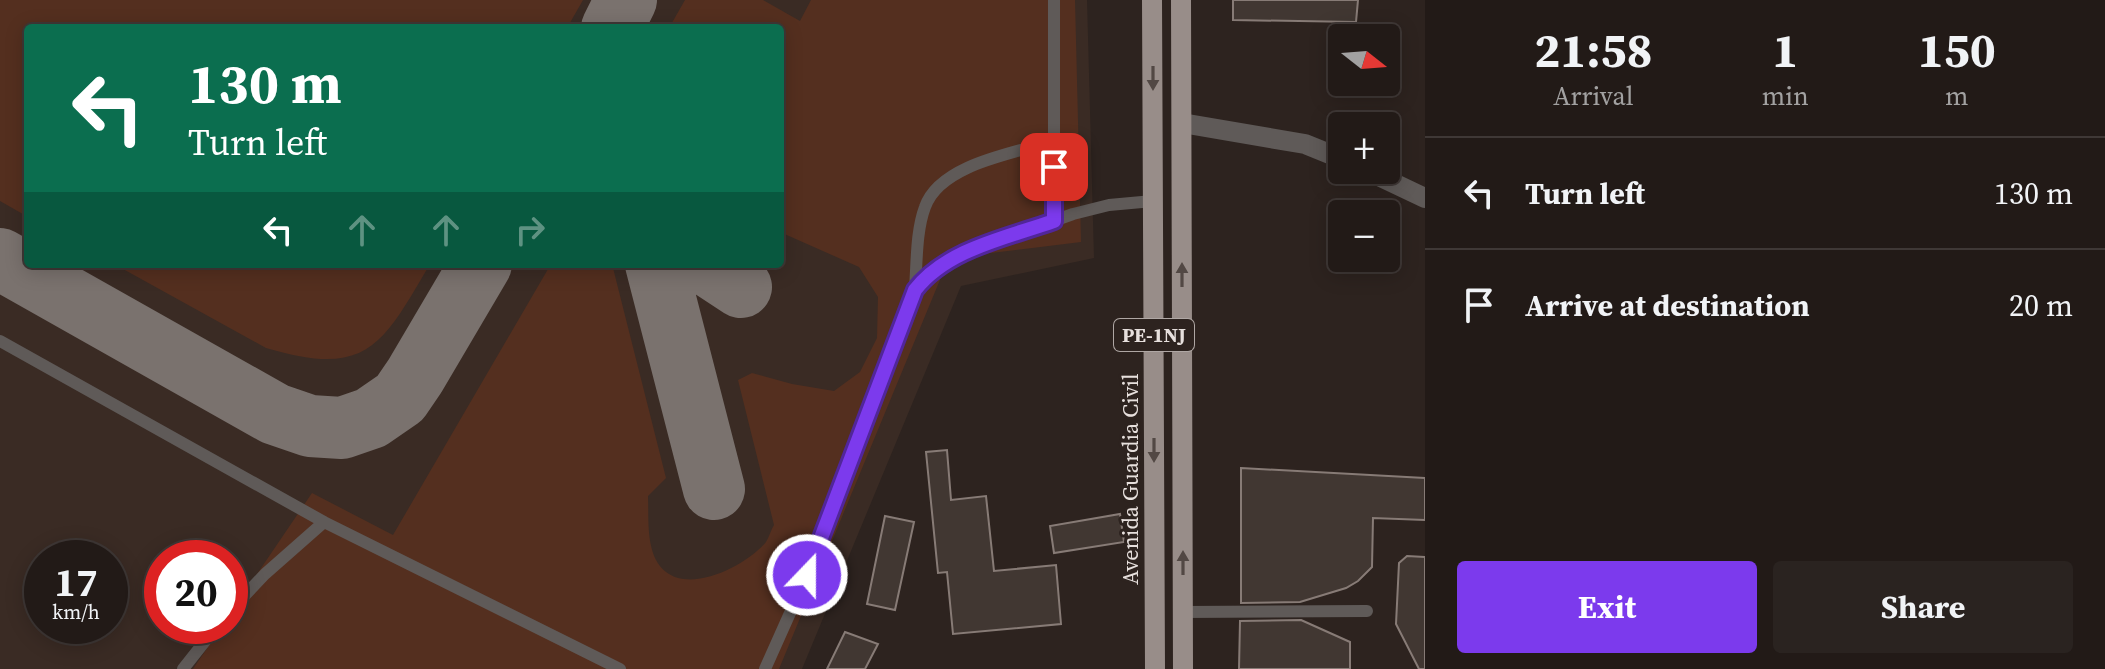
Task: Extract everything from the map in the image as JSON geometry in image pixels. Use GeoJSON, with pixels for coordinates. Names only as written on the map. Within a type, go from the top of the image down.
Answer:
{"type":"FeatureCollection","features":[{"type":"Feature","properties":{"kind":"main road","name":"Avenida Guardia Civil"},"geometry":{"type":"LineString","coordinates":[[1152,0],[1155,669]]}},
{"type":"Feature","properties":{"kind":"main road","name":"PE-1NJ"},"geometry":{"type":"LineString","coordinates":[[1181,0],[1183,669]]}},
{"type":"Feature","properties":{"kind":"main road"},"geometry":{"type":"LineString","coordinates":[[1154,404],[1182,402]]}},
{"type":"Feature","properties":{"kind":"street"},"geometry":{"type":"LineString","coordinates":[[1182,123],[1305,144],[1328,153]]}},
{"type":"Feature","properties":{"kind":"street"},"geometry":{"type":"LineString","coordinates":[[1396,184],[1425,198]]}},
{"type":"Feature","properties":{"kind":"lane"},"geometry":{"type":"LineString","coordinates":[[1054,0],[1054,221]]}},
{"type":"Feature","properties":{"kind":"lane"},"geometry":{"type":"LineString","coordinates":[[765,669],[828,523],[915,290],[925,206],[939,184],[964,169],[1054,141]]}},
{"type":"Feature","properties":{"kind":"lane"},"geometry":{"type":"LineString","coordinates":[[915,290],[927,274],[964,253],[1109,205],[1153,201]]}},
{"type":"Feature","properties":{"kind":"lane"},"geometry":{"type":"LineString","coordinates":[[0,341],[324,522],[620,669]]}},
{"type":"Feature","properties":{"kind":"lane"},"geometry":{"type":"LineString","coordinates":[[248,592],[324,522]]}},
{"type":"Feature","properties":{"kind":"lane"},"geometry":{"type":"LineString","coordinates":[[1183,612],[1367,611]]}},
{"type":"Feature","properties":{"kind":"lane"},"geometry":{"type":"LineString","coordinates":[[183,669],[203,644]]}},
{"type":"Feature","properties":{"kind":"shaded area"},"geometry":{"type":"Polygon","coordinates":[[[0,0],[1087,0],[1094,258],[961,286],[802,669],[0,669],[0,0]]]}},
{"type":"Feature","properties":{"kind":"shaded area"},"geometry":{"type":"Polygon","coordinates":[[[0,0],[583,0],[569,24],[24,24],[24,215],[0,201],[0,0]]]}},
{"type":"Feature","properties":{"kind":"shaded area"},"geometry":{"type":"Polygon","coordinates":[[[685,0],[763,0],[800,21],[811,0],[1075,0],[1081,242],[949,258],[779,669],[193,669],[210,644],[248,644],[248,587],[312,493],[393,535],[549,268],[613,268],[666,478],[648,496],[651,547],[659,565],[677,578],[704,578],[733,567],[766,542],[774,525],[738,380],[752,373],[834,391],[860,372],[877,338],[878,297],[859,267],[784,234],[784,24],[671,24],[685,0]]]}},
{"type":"Feature","properties":{"kind":"shaded area"},"geometry":{"type":"Polygon","coordinates":[[[121,268],[428,268],[384,335],[368,348],[350,356],[327,359],[266,348],[121,268]]]}},
{"type":"Feature","properties":{"kind":"building"},"geometry":{"type":"Polygon","coordinates":[[[1233,0],[1358,0],[1356,22],[1233,20],[1233,0]]]}},
{"type":"Feature","properties":{"kind":"building"},"geometry":{"type":"Polygon","coordinates":[[[947,450],[951,500],[986,496],[994,571],[1056,565],[1061,624],[953,634],[947,572],[938,573],[926,452],[947,450]]]}},
{"type":"Feature","properties":{"kind":"building"},"geometry":{"type":"Polygon","coordinates":[[[1241,468],[1425,478],[1425,520],[1373,518],[1372,567],[1346,588],[1300,602],[1241,603],[1241,468]]]}},
{"type":"Feature","properties":{"kind":"building"},"geometry":{"type":"Polygon","coordinates":[[[1120,514],[1124,542],[1054,553],[1050,526],[1120,514]]]}},
{"type":"Feature","properties":{"kind":"building"},"geometry":{"type":"Polygon","coordinates":[[[885,516],[914,522],[895,610],[867,604],[885,516]]]}},
{"type":"Feature","properties":{"kind":"building"},"geometry":{"type":"Polygon","coordinates":[[[1407,556],[1425,557],[1425,669],[1419,669],[1396,624],[1399,563],[1407,556]]]}},
{"type":"Feature","properties":{"kind":"building"},"geometry":{"type":"Polygon","coordinates":[[[1301,620],[1350,642],[1350,669],[1239,669],[1240,621],[1301,620]]]}},
{"type":"Feature","properties":{"kind":"building"},"geometry":{"type":"Polygon","coordinates":[[[845,632],[878,644],[865,669],[827,669],[845,632]]]}},
{"type":"Feature","properties":{"kind":"taxiway"},"geometry":{"type":"LineString","coordinates":[[614,24],[626,0]]}},
{"type":"Feature","properties":{"kind":"taxiway"},"geometry":{"type":"LineString","coordinates":[[0,259],[275,414],[310,426],[342,428],[371,418],[400,398],[479,268]]}},
{"type":"Feature","properties":{"kind":"taxiway"},"geometry":{"type":"LineString","coordinates":[[657,268],[714,489]]}},
{"type":"Feature","properties":{"kind":"taxiway"},"geometry":{"type":"LineString","coordinates":[[712,268],[741,287]]}},
{"type":"Feature","properties":{"kind":"route"},"geometry":{"type":"LineString","coordinates":[[807,575],[915,290],[927,274],[964,253],[1054,221],[1054,167]]}}]}
